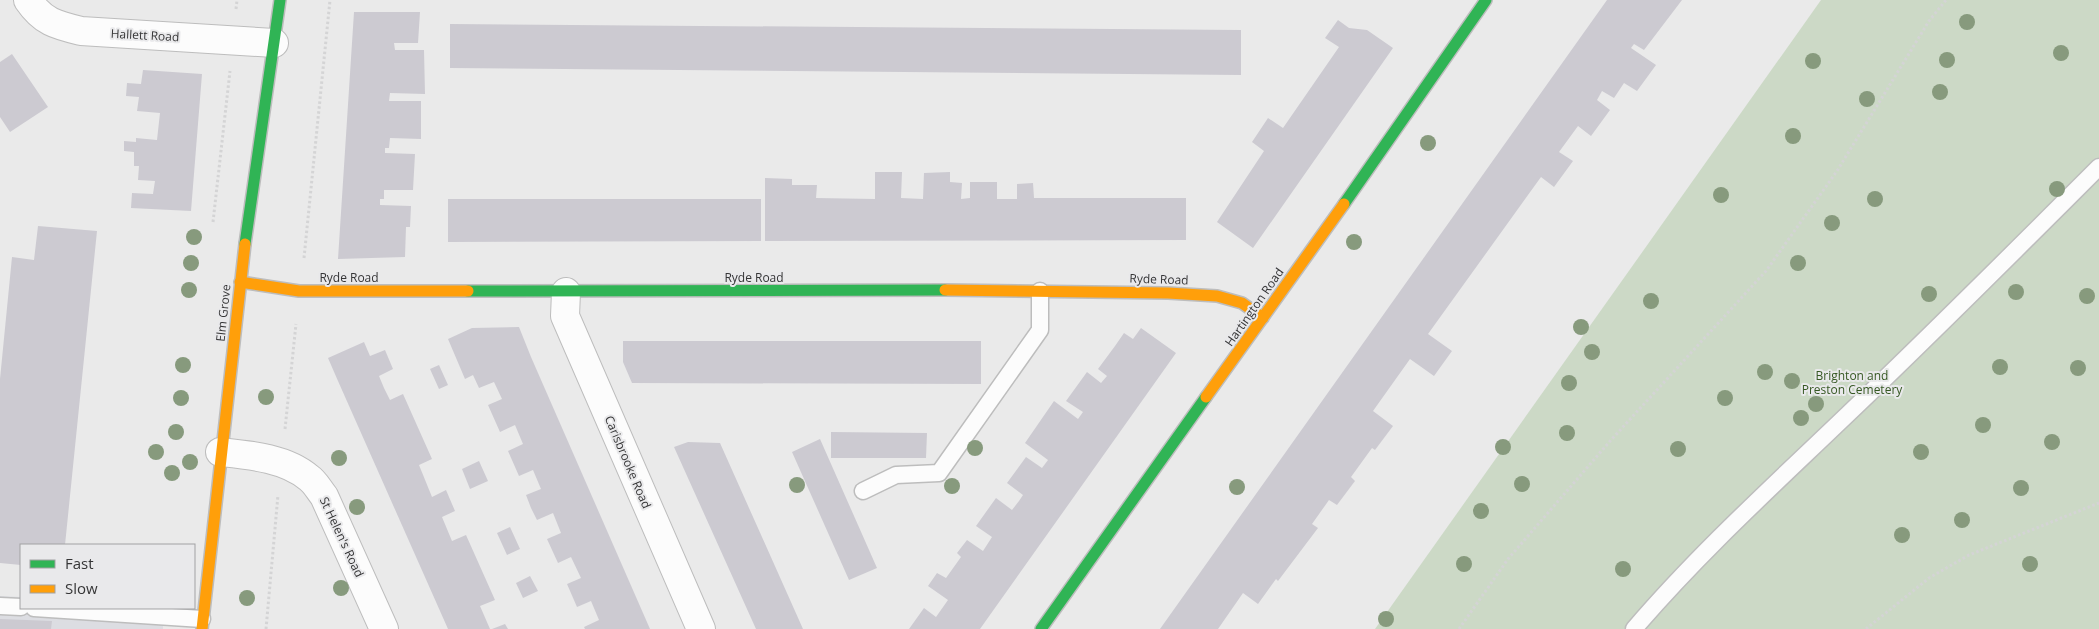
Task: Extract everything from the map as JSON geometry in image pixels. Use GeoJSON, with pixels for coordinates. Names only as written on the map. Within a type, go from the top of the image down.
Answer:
{"type":"FeatureCollection","features":[{"type":"Feature","properties":{"kind":"street","name":"Hallett Road"},"geometry":{"type":"LineString","coordinates":[[28,0],[37,13],[55,25],[81,31],[274,44]]}},
{"type":"Feature","properties":{"kind":"street","name":"Elm Grove"},"geometry":{"type":"LineString","coordinates":[[202,624],[240,282],[280,0]]}},
{"type":"Feature","properties":{"kind":"street","name":"Hartington Road"},"geometry":{"type":"LineString","coordinates":[[1041,629],[1263,318],[1486,0]]}},
{"type":"Feature","properties":{"kind":"street","name":"Ryde Road"},"geometry":{"type":"LineString","coordinates":[[240,282],[299,291],[1040,291],[1168,293],[1217,296],[1242,303],[1263,318]]}},
{"type":"Feature","properties":{"kind":"street","name":"Carisbrooke Road"},"geometry":{"type":"LineString","coordinates":[[566,292],[565,316],[701,629]]}},
{"type":"Feature","properties":{"kind":"street","name":"St Helen's Road"},"geometry":{"type":"LineString","coordinates":[[220,452],[246,455],[293,467],[310,478],[324,496],[384,629]]}},
{"type":"Feature","properties":{"kind":"lane"},"geometry":{"type":"LineString","coordinates":[[1634,629],[1654,605],[1748,510],[1960,307],[2099,167]]}},
{"type":"Feature","properties":{"kind":"lane"},"geometry":{"type":"LineString","coordinates":[[863,491],[896,475],[939,473],[1040,330],[1040,291]]}},
{"type":"Feature","properties":{"kind":"lane"},"geometry":{"type":"LineString","coordinates":[[0,606],[20,607]]}},
{"type":"Feature","properties":{"kind":"lane"},"geometry":{"type":"LineString","coordinates":[[44,609],[202,624]]}},
{"type":"Feature","properties":{"kind":"path"},"geometry":{"type":"LineString","coordinates":[[1459,629],[1514,552],[1611,440],[1766,271],[1837,171],[1919,36],[1946,0]]}},
{"type":"Feature","properties":{"kind":"path"},"geometry":{"type":"LineString","coordinates":[[1866,629],[1924,582],[1962,558],[2099,504]]}},
{"type":"Feature","properties":{"kind":"shaded area"},"geometry":{"type":"Polygon","coordinates":[[[0,596],[20,597],[20,609],[164,609],[163,629],[0,629],[0,596]]]}},
{"type":"Feature","properties":{"kind":"green space","name":"Brighton and Preston Cemetery"},"geometry":{"type":"Polygon","coordinates":[[[1821,0],[2099,0],[2099,629],[1375,629],[1821,0]]]}},
{"type":"Feature","properties":{"kind":"building"},"geometry":{"type":"Polygon","coordinates":[[[1607,0],[1682,0],[1644,50],[1634,44],[1631,48],[1656,65],[1637,91],[1624,83],[1614,98],[1602,91],[1597,100],[1610,110],[1591,136],[1578,126],[1559,152],[1573,161],[1554,187],[1541,177],[1428,334],[1452,351],[1434,376],[1410,359],[1373,411],[1393,426],[1375,450],[1372,448],[1351,477],[1355,481],[1337,505],[1329,500],[1312,524],[1318,528],[1258,604],[1243,593],[1218,629],[1160,629],[1607,0]]]}},
{"type":"Feature","properties":{"kind":"building"},"geometry":{"type":"Polygon","coordinates":[[[354,12],[420,12],[418,43],[394,43],[395,50],[424,50],[425,94],[390,93],[389,101],[421,101],[421,139],[390,138],[389,148],[385,148],[385,153],[415,154],[413,190],[384,190],[384,199],[380,199],[380,205],[411,206],[410,227],[406,227],[405,257],[338,259],[354,12]]]}},
{"type":"Feature","properties":{"kind":"building"},"geometry":{"type":"Polygon","coordinates":[[[1338,20],[1349,28],[1367,30],[1393,48],[1253,248],[1217,222],[1264,151],[1252,142],[1268,118],[1283,128],[1339,47],[1325,38],[1338,20]]]}},
{"type":"Feature","properties":{"kind":"building"},"geometry":{"type":"Polygon","coordinates":[[[450,24],[1241,30],[1241,75],[450,68],[450,24]]]}},
{"type":"Feature","properties":{"kind":"building"},"geometry":{"type":"Polygon","coordinates":[[[12,54],[48,107],[10,132],[0,117],[0,62],[12,54]]]}},
{"type":"Feature","properties":{"kind":"building"},"geometry":{"type":"Polygon","coordinates":[[[143,70],[202,74],[191,211],[131,208],[132,193],[153,194],[155,181],[138,180],[139,166],[134,166],[134,152],[124,151],[124,141],[136,142],[136,138],[157,140],[160,113],[137,111],[139,97],[126,96],[127,83],[141,84],[143,70]]]}},
{"type":"Feature","properties":{"kind":"building"},"geometry":{"type":"Polygon","coordinates":[[[875,172],[902,172],[901,198],[923,199],[924,173],[950,172],[950,182],[962,183],[961,199],[970,198],[970,182],[997,182],[997,199],[1017,199],[1017,184],[1033,183],[1034,198],[1186,198],[1186,240],[765,241],[765,178],[792,179],[792,185],[817,185],[816,198],[875,199],[875,172]]]}},
{"type":"Feature","properties":{"kind":"building"},"geometry":{"type":"Polygon","coordinates":[[[448,199],[761,199],[761,241],[448,242],[448,199]]]}},
{"type":"Feature","properties":{"kind":"building"},"geometry":{"type":"Polygon","coordinates":[[[38,226],[97,231],[65,544],[20,544],[20,565],[0,563],[0,379],[12,257],[34,260],[38,226]]]}},
{"type":"Feature","properties":{"kind":"building"},"geometry":{"type":"Polygon","coordinates":[[[519,327],[650,629],[585,629],[584,627],[599,620],[591,601],[577,607],[567,584],[581,578],[571,557],[558,563],[547,539],[561,533],[553,513],[537,520],[531,508],[526,495],[541,489],[533,470],[519,476],[508,451],[523,444],[515,425],[500,432],[488,405],[502,399],[494,382],[479,388],[473,375],[465,379],[448,339],[472,328],[519,327]]]}},
{"type":"Feature","properties":{"kind":"building"},"geometry":{"type":"Polygon","coordinates":[[[1141,328],[1176,353],[980,629],[909,629],[924,608],[936,617],[948,600],[928,586],[937,573],[946,578],[961,557],[957,553],[967,540],[983,551],[992,537],[976,526],[996,498],[1012,510],[1019,501],[1023,495],[1007,483],[1026,457],[1042,468],[1048,460],[1025,443],[1054,401],[1078,419],[1083,412],[1066,401],[1087,372],[1101,383],[1107,376],[1098,369],[1124,333],[1133,339],[1141,328]]]}},
{"type":"Feature","properties":{"kind":"building"},"geometry":{"type":"Polygon","coordinates":[[[623,341],[981,341],[981,384],[632,383],[623,362],[623,341]]]}},
{"type":"Feature","properties":{"kind":"building"},"geometry":{"type":"Polygon","coordinates":[[[364,342],[370,356],[385,350],[393,369],[379,376],[384,388],[390,400],[403,394],[432,459],[419,465],[432,497],[446,490],[455,511],[442,517],[452,541],[466,535],[495,600],[480,606],[490,629],[448,629],[338,381],[328,358],[364,342]]]}},
{"type":"Feature","properties":{"kind":"building"},"geometry":{"type":"Polygon","coordinates":[[[439,365],[448,385],[439,389],[430,369],[439,365]]]}},
{"type":"Feature","properties":{"kind":"building"},"geometry":{"type":"Polygon","coordinates":[[[831,432],[927,433],[926,458],[831,458],[831,432]]]}},
{"type":"Feature","properties":{"kind":"building"},"geometry":{"type":"Polygon","coordinates":[[[820,439],[877,568],[849,580],[792,452],[820,439]]]}},
{"type":"Feature","properties":{"kind":"building"},"geometry":{"type":"Polygon","coordinates":[[[688,442],[720,443],[803,629],[756,629],[674,447],[688,442]]]}},
{"type":"Feature","properties":{"kind":"building"},"geometry":{"type":"Polygon","coordinates":[[[479,461],[488,481],[470,489],[462,469],[479,461]]]}},
{"type":"Feature","properties":{"kind":"building"},"geometry":{"type":"Polygon","coordinates":[[[510,527],[520,549],[507,555],[497,533],[510,527]]]}},
{"type":"Feature","properties":{"kind":"building"},"geometry":{"type":"Polygon","coordinates":[[[530,576],[538,591],[523,598],[516,583],[530,576]]]}},
{"type":"Feature","properties":{"kind":"building"},"geometry":{"type":"Polygon","coordinates":[[[0,619],[52,621],[51,629],[0,629],[0,619]]]}},
{"type":"Feature","properties":{"kind":"building"},"geometry":{"type":"Polygon","coordinates":[[[505,624],[508,629],[492,629],[505,624]]]}},
{"type":"Feature","properties":{"kind":"traffic: fast"},"geometry":{"type":"LineString","coordinates":[[245,244],[280,0]]}},
{"type":"Feature","properties":{"kind":"traffic: fast"},"geometry":{"type":"LineString","coordinates":[[1344,204],[1486,0]]}},
{"type":"Feature","properties":{"kind":"traffic: fast"},"geometry":{"type":"LineString","coordinates":[[468,291],[945,290]]}},
{"type":"Feature","properties":{"kind":"traffic: fast"},"geometry":{"type":"LineString","coordinates":[[1041,629],[1206,397]]}},
{"type":"Feature","properties":{"kind":"traffic: slow"},"geometry":{"type":"LineString","coordinates":[[1206,397],[1344,204]]}},
{"type":"Feature","properties":{"kind":"traffic: slow"},"geometry":{"type":"LineString","coordinates":[[202,629],[245,244]]}},
{"type":"Feature","properties":{"kind":"traffic: slow"},"geometry":{"type":"LineString","coordinates":[[240,282],[299,291],[468,291]]}},
{"type":"Feature","properties":{"kind":"traffic: slow"},"geometry":{"type":"LineString","coordinates":[[945,290],[1168,293],[1217,296],[1242,303],[1263,318]]}}]}
